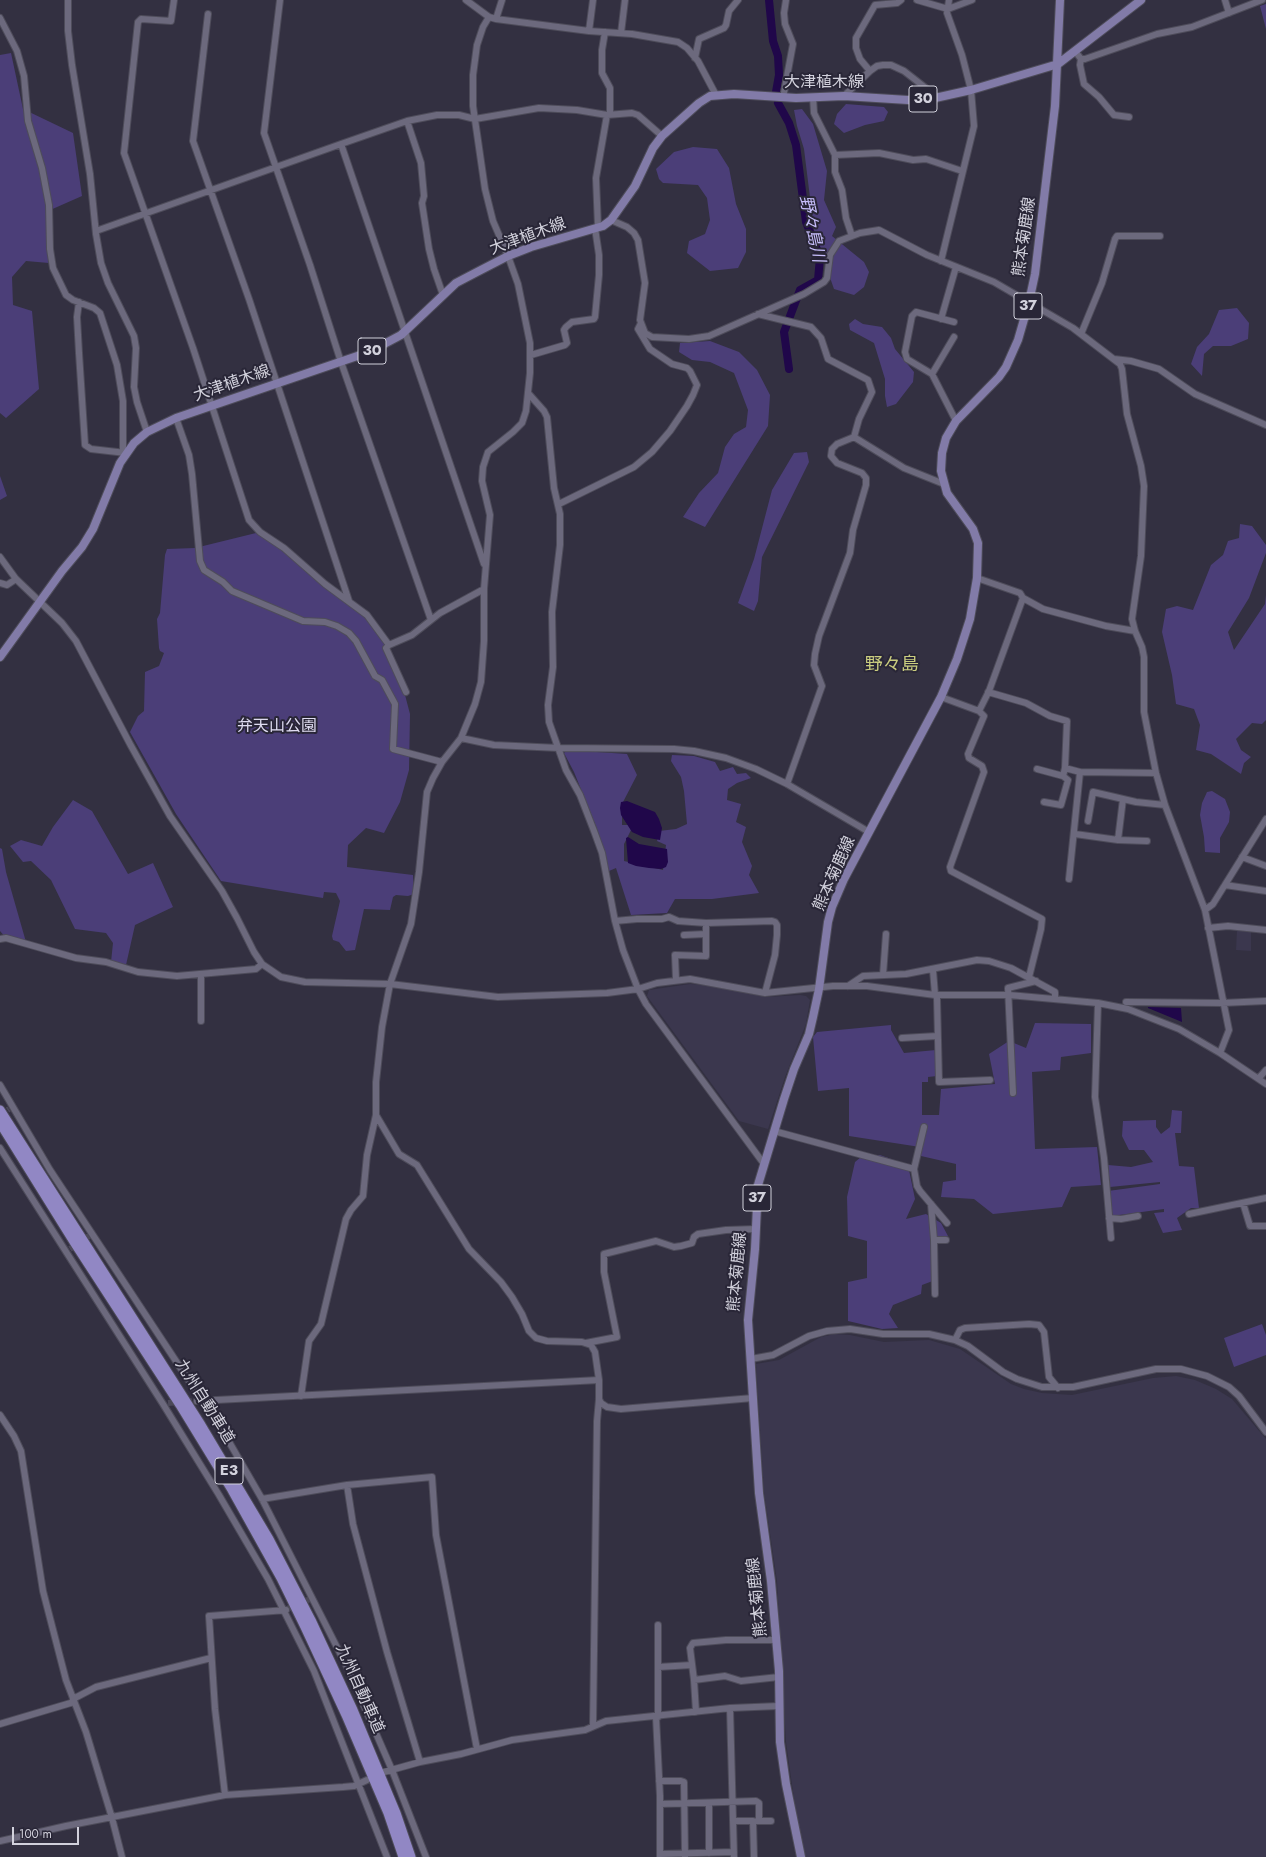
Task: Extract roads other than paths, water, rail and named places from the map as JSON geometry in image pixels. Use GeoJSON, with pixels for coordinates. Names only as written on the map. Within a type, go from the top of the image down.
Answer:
{"type":"FeatureCollection","features":[{"type":"Feature","properties":{"kind":"highway","name":"九州自動車道"},"geometry":{"type":"LineString","coordinates":[[7,1108],[202,1425],[269,1539],[311,1620],[350,1704],[396,1813],[411,1857]]}},
{"type":"Feature","properties":{"kind":"highway","name":"九州自動車道"},"geometry":{"type":"LineString","coordinates":[[0,1124],[180,1405],[232,1490],[281,1578],[306,1627],[348,1721],[388,1813],[404,1857]]}},
{"type":"Feature","properties":{"kind":"main road","name":"熊本菊鹿線"},"geometry":{"type":"LineString","coordinates":[[801,1857],[786,1784],[780,1742],[779,1677],[776,1640],[771,1581],[759,1493],[748,1320],[756,1229],[758,1185],[794,1069],[809,1034],[819,989],[828,922],[832,907],[844,879],[941,697],[964,638],[977,578],[978,543],[972,529],[952,501],[944,484],[941,471],[942,453],[946,438],[956,421],[999,377],[1006,367],[1018,340],[1029,302],[1035,274],[1055,106],[1060,0]]}},
{"type":"Feature","properties":{"kind":"main road","name":"大津植木線"},"geometry":{"type":"LineString","coordinates":[[0,657],[94,529],[112,481],[125,452],[147,432],[176,418],[368,352],[387,343],[404,331],[456,284],[508,256],[531,247],[603,226],[611,220],[635,186],[652,148],[662,136],[699,103],[716,95],[734,94],[783,98],[844,96],[908,100],[935,98],[971,90],[1058,64],[1141,0]]}},
{"type":"Feature","properties":{"kind":"street"},"geometry":{"type":"LineString","coordinates":[[68,0],[68,31],[90,174],[96,231],[104,273],[134,336],[136,348],[134,387],[137,402],[147,432]]}},
{"type":"Feature","properties":{"kind":"street"},"geometry":{"type":"LineString","coordinates":[[174,0],[171,21],[141,19],[138,22],[124,148],[145,214],[193,348],[249,520],[260,532],[284,548],[325,584],[367,615],[389,645]]}},
{"type":"Feature","properties":{"kind":"street"},"geometry":{"type":"LineString","coordinates":[[280,0],[264,133],[341,362],[431,620]]}},
{"type":"Feature","properties":{"kind":"street"},"geometry":{"type":"LineString","coordinates":[[466,0],[489,17],[496,19],[589,31],[621,33],[678,42],[687,48],[695,58],[716,95]]}},
{"type":"Feature","properties":{"kind":"street"},"geometry":{"type":"LineString","coordinates":[[496,19],[502,0]]}},
{"type":"Feature","properties":{"kind":"street"},"geometry":{"type":"LineString","coordinates":[[589,31],[593,0]]}},
{"type":"Feature","properties":{"kind":"street"},"geometry":{"type":"LineString","coordinates":[[621,33],[626,0]]}},
{"type":"Feature","properties":{"kind":"street"},"geometry":{"type":"LineString","coordinates":[[695,58],[699,39],[724,28],[729,11],[738,0]]}},
{"type":"Feature","properties":{"kind":"street"},"geometry":{"type":"LineString","coordinates":[[783,98],[793,44],[785,24],[784,13],[786,0]]}},
{"type":"Feature","properties":{"kind":"street"},"geometry":{"type":"LineString","coordinates":[[870,71],[860,59],[856,48],[856,38],[871,15],[875,5],[896,3],[901,0]]}},
{"type":"Feature","properties":{"kind":"street"},"geometry":{"type":"LineString","coordinates":[[917,0],[948,9],[972,0]]}},
{"type":"Feature","properties":{"kind":"street"},"geometry":{"type":"LineString","coordinates":[[941,261],[974,126],[971,90],[962,55],[947,13],[949,0]]}},
{"type":"Feature","properties":{"kind":"street"},"geometry":{"type":"LineString","coordinates":[[1225,0],[1229,13]]}},
{"type":"Feature","properties":{"kind":"street"},"geometry":{"type":"LineString","coordinates":[[1081,59],[1085,59],[1156,34],[1192,27],[1262,0]]}},
{"type":"Feature","properties":{"kind":"street"},"geometry":{"type":"LineString","coordinates":[[208,14],[193,141],[277,383],[349,601]]}},
{"type":"Feature","properties":{"kind":"street"},"geometry":{"type":"LineString","coordinates":[[301,1396],[309,1341],[321,1324],[346,1220],[351,1210],[363,1196],[367,1156],[376,1115],[376,1082],[390,984],[411,924],[419,872],[427,792],[442,762],[461,738],[482,682],[485,565],[489,538],[490,515],[482,481],[483,467],[488,452],[522,423],[526,410],[531,355],[523,308],[508,256],[493,222],[477,145],[475,119],[472,106],[475,61],[483,27],[489,17]]}},
{"type":"Feature","properties":{"kind":"street"},"geometry":{"type":"LineString","coordinates":[[0,18],[17,51],[24,76],[28,121],[42,168],[49,205],[50,249],[53,268],[66,295],[97,310],[102,318],[117,365],[123,401],[125,452],[93,450],[85,444],[77,317],[79,302]]}},
{"type":"Feature","properties":{"kind":"street"},"geometry":{"type":"LineString","coordinates":[[531,355],[565,345],[567,343],[564,330],[566,327],[572,322],[594,319],[596,316],[600,275],[596,228],[596,178],[609,114],[610,88],[602,73],[602,50],[605,32]]}},
{"type":"Feature","properties":{"kind":"street"},"geometry":{"type":"LineString","coordinates":[[1075,51],[1081,59],[1080,65],[1084,84],[1114,115],[1130,117]]}},
{"type":"Feature","properties":{"kind":"street"},"geometry":{"type":"LineString","coordinates":[[844,96],[877,66],[891,66],[904,71],[927,89],[935,98]]}},
{"type":"Feature","properties":{"kind":"street"},"geometry":{"type":"LineString","coordinates":[[813,98],[814,113],[835,154],[835,172],[842,190],[846,218],[852,236]]}},
{"type":"Feature","properties":{"kind":"street"},"geometry":{"type":"LineString","coordinates":[[96,231],[276,166],[407,121],[446,115],[459,115],[475,119],[539,108],[578,110],[609,114],[632,113],[638,115],[662,136]]}},
{"type":"Feature","properties":{"kind":"street"},"geometry":{"type":"LineString","coordinates":[[407,121],[421,163],[424,196],[422,204],[429,249],[443,295]]}},
{"type":"Feature","properties":{"kind":"street"},"geometry":{"type":"LineString","coordinates":[[341,144],[485,565]]}},
{"type":"Feature","properties":{"kind":"street"},"geometry":{"type":"LineString","coordinates":[[835,154],[879,153],[913,160],[926,159],[962,171]]}},
{"type":"Feature","properties":{"kind":"street"},"geometry":{"type":"LineString","coordinates":[[559,504],[634,467],[652,452],[670,431],[688,406],[697,385],[687,368],[672,364],[650,349],[638,329],[641,323],[645,283],[638,240],[628,227],[611,220]]}},
{"type":"Feature","properties":{"kind":"street"},"geometry":{"type":"LineString","coordinates":[[641,323],[645,333],[652,337],[689,338],[709,336],[804,294],[824,282],[827,278],[830,255],[834,246],[839,241],[874,230],[883,231],[914,249],[994,282],[1062,321],[1120,364],[1127,414],[1144,482],[1141,556],[1132,619],[1135,631],[1140,639],[1144,657],[1144,712],[1156,773],[1165,805],[1205,910],[1222,1003],[1229,1030],[1220,1053]]}},
{"type":"Feature","properties":{"kind":"street"},"geometry":{"type":"LineString","coordinates":[[1081,334],[1102,283],[1117,236],[1160,236]]}},
{"type":"Feature","properties":{"kind":"street"},"geometry":{"type":"LineString","coordinates":[[941,319],[956,267]]}},
{"type":"Feature","properties":{"kind":"street"},"geometry":{"type":"LineString","coordinates":[[954,322],[914,313],[912,316],[907,345],[907,359],[932,374],[956,421]]}},
{"type":"Feature","properties":{"kind":"street"},"geometry":{"type":"LineString","coordinates":[[758,314],[779,321],[811,327],[821,338],[828,359],[860,374],[868,380],[872,392],[859,419],[854,437]]}},
{"type":"Feature","properties":{"kind":"street"},"geometry":{"type":"LineString","coordinates":[[932,374],[954,337]]}},
{"type":"Feature","properties":{"kind":"street"},"geometry":{"type":"LineString","coordinates":[[1113,358],[1131,361],[1159,369],[1195,394],[1266,425]]}},
{"type":"Feature","properties":{"kind":"street"},"geometry":{"type":"LineString","coordinates":[[528,393],[544,411],[547,417],[554,488],[559,504],[560,545],[552,612],[553,667],[548,705],[549,722],[566,770],[580,795],[602,853],[615,921],[623,950],[638,989],[646,1004],[764,1164]]}},
{"type":"Feature","properties":{"kind":"street"},"geometry":{"type":"LineString","coordinates":[[176,418],[189,455],[200,561],[204,570],[223,582],[232,591],[303,621],[324,622],[337,626],[348,633],[356,641],[375,676],[382,680],[395,704],[393,749],[442,762]]}},
{"type":"Feature","properties":{"kind":"street"},"geometry":{"type":"LineString","coordinates":[[854,437],[904,468],[944,484]]}},
{"type":"Feature","properties":{"kind":"street"},"geometry":{"type":"LineString","coordinates":[[787,784],[822,686],[814,664],[815,654],[819,636],[850,553],[854,523],[866,485],[866,478],[862,473],[837,463],[831,456],[832,449],[837,444],[854,437]]}},
{"type":"Feature","properties":{"kind":"street"},"geometry":{"type":"LineString","coordinates":[[0,557],[16,579],[62,623],[76,641],[170,816],[222,891],[254,952],[262,964],[281,977],[293,981],[390,984],[498,997],[607,993],[638,989],[658,983],[690,979],[765,992],[848,986],[879,987],[935,995],[1009,994],[1055,998],[1098,1003],[1128,1009],[1157,1019],[1179,1029],[1220,1053],[1266,1084]]}},
{"type":"Feature","properties":{"kind":"street"},"geometry":{"type":"LineString","coordinates":[[977,578],[1020,593],[1024,598],[1043,609],[1135,631]]}},
{"type":"Feature","properties":{"kind":"street"},"geometry":{"type":"LineString","coordinates":[[0,584],[7,585],[16,579]]}},
{"type":"Feature","properties":{"kind":"street"},"geometry":{"type":"LineString","coordinates":[[406,692],[386,648],[389,645],[412,635],[440,613],[484,589]]}},
{"type":"Feature","properties":{"kind":"street"},"geometry":{"type":"LineString","coordinates":[[979,711],[988,692],[1024,598]]}},
{"type":"Feature","properties":{"kind":"street"},"geometry":{"type":"LineString","coordinates":[[988,692],[1026,703],[1050,716],[1066,720],[1065,768],[1063,776]]}},
{"type":"Feature","properties":{"kind":"street"},"geometry":{"type":"LineString","coordinates":[[941,697],[984,714],[984,718],[968,754],[969,758],[982,766],[984,772],[950,867],[951,871],[1042,919],[1030,977]]}},
{"type":"Feature","properties":{"kind":"street"},"geometry":{"type":"LineString","coordinates":[[461,738],[494,745],[558,748],[674,749],[694,751],[726,758],[787,784],[869,832]]}},
{"type":"Feature","properties":{"kind":"street"},"geometry":{"type":"LineString","coordinates":[[1065,768],[1080,772],[1156,773]]}},
{"type":"Feature","properties":{"kind":"street"},"geometry":{"type":"LineString","coordinates":[[1037,769],[1063,776],[1068,780],[1061,805],[1044,802]]}},
{"type":"Feature","properties":{"kind":"street"},"geometry":{"type":"LineString","coordinates":[[1069,879],[1075,834],[1075,818],[1080,772]]}},
{"type":"Feature","properties":{"kind":"street"},"geometry":{"type":"LineString","coordinates":[[1088,821],[1093,792],[1136,802],[1165,805]]}},
{"type":"Feature","properties":{"kind":"street"},"geometry":{"type":"LineString","coordinates":[[1118,840],[1123,799]]}},
{"type":"Feature","properties":{"kind":"street"},"geometry":{"type":"LineString","coordinates":[[1205,910],[1213,904],[1266,819]]}},
{"type":"Feature","properties":{"kind":"street"},"geometry":{"type":"LineString","coordinates":[[1075,834],[1118,840],[1147,841]]}},
{"type":"Feature","properties":{"kind":"street"},"geometry":{"type":"LineString","coordinates":[[1242,858],[1266,866]]}},
{"type":"Feature","properties":{"kind":"street"},"geometry":{"type":"LineString","coordinates":[[1225,885],[1266,891]]}},
{"type":"Feature","properties":{"kind":"street"},"geometry":{"type":"LineString","coordinates":[[615,921],[637,918],[669,918],[678,921],[706,923],[775,922],[777,925],[775,955],[765,992]]}},
{"type":"Feature","properties":{"kind":"street"},"geometry":{"type":"LineString","coordinates":[[676,980],[675,955],[706,956],[706,923]]}},
{"type":"Feature","properties":{"kind":"street"},"geometry":{"type":"LineString","coordinates":[[1208,928],[1228,926],[1266,930]]}},
{"type":"Feature","properties":{"kind":"street"},"geometry":{"type":"LineString","coordinates":[[684,934],[706,934]]}},
{"type":"Feature","properties":{"kind":"street"},"geometry":{"type":"LineString","coordinates":[[883,975],[886,934]]}},
{"type":"Feature","properties":{"kind":"street"},"geometry":{"type":"LineString","coordinates":[[0,939],[6,938],[76,958],[106,962],[138,972],[177,976],[256,969],[262,964]]}},
{"type":"Feature","properties":{"kind":"street"},"geometry":{"type":"LineString","coordinates":[[848,986],[863,976],[906,974],[933,970],[977,960],[988,961],[1011,968],[1030,977],[1055,992],[1055,998]]}},
{"type":"Feature","properties":{"kind":"street"},"geometry":{"type":"LineString","coordinates":[[933,970],[935,995],[937,998],[939,1082],[990,1080]]}},
{"type":"Feature","properties":{"kind":"street"},"geometry":{"type":"LineString","coordinates":[[201,974],[201,1021]]}},
{"type":"Feature","properties":{"kind":"street"},"geometry":{"type":"LineString","coordinates":[[1013,1093],[1008,988],[1032,984],[1036,981]]}},
{"type":"Feature","properties":{"kind":"street"},"geometry":{"type":"LineString","coordinates":[[1126,1002],[1222,1003],[1266,1001]]}},
{"type":"Feature","properties":{"kind":"street"},"geometry":{"type":"LineString","coordinates":[[1098,1003],[1095,1097],[1104,1158],[1110,1238]]}},
{"type":"Feature","properties":{"kind":"street"},"geometry":{"type":"LineString","coordinates":[[902,1038],[938,1036]]}},
{"type":"Feature","properties":{"kind":"street"},"geometry":{"type":"LineString","coordinates":[[1259,1078],[1266,1070]]}},
{"type":"Feature","properties":{"kind":"street"},"geometry":{"type":"LineString","coordinates":[[0,1085],[7,1108],[50,1170],[90,1235],[199,1401],[228,1440],[262,1499],[348,1669],[392,1770],[426,1857]]}},
{"type":"Feature","properties":{"kind":"street"},"geometry":{"type":"LineString","coordinates":[[376,1115],[399,1154],[417,1165],[469,1249],[501,1282],[512,1297],[522,1314],[529,1331],[536,1338],[547,1341],[584,1343],[591,1345],[595,1352],[599,1380],[599,1399],[597,1422],[594,1726]]}},
{"type":"Feature","properties":{"kind":"street"},"geometry":{"type":"LineString","coordinates":[[924,1128],[914,1169],[917,1186],[947,1223]]}},
{"type":"Feature","properties":{"kind":"street"},"geometry":{"type":"LineString","coordinates":[[774,1131],[914,1169]]}},
{"type":"Feature","properties":{"kind":"street"},"geometry":{"type":"LineString","coordinates":[[0,1148],[68,1250],[166,1403],[286,1610],[314,1671],[360,1784],[387,1857]]}},
{"type":"Feature","properties":{"kind":"street"},"geometry":{"type":"LineString","coordinates":[[1190,1214],[1266,1198]]}},
{"type":"Feature","properties":{"kind":"street"},"geometry":{"type":"LineString","coordinates":[[1243,1203],[1250,1226],[1266,1226]]}},
{"type":"Feature","properties":{"kind":"street"},"geometry":{"type":"LineString","coordinates":[[931,1204],[934,1240],[935,1294]]}},
{"type":"Feature","properties":{"kind":"street"},"geometry":{"type":"LineString","coordinates":[[1109,1218],[1121,1219],[1138,1216]]}},
{"type":"Feature","properties":{"kind":"street"},"geometry":{"type":"LineString","coordinates":[[584,1343],[617,1337],[604,1272],[604,1254],[656,1242],[674,1247],[681,1246],[692,1243],[694,1237],[698,1234],[726,1230],[756,1229]]}},
{"type":"Feature","properties":{"kind":"street"},"geometry":{"type":"LineString","coordinates":[[934,1240],[946,1240]]}},
{"type":"Feature","properties":{"kind":"street"},"geometry":{"type":"LineString","coordinates":[[955,1340],[960,1330],[965,1328],[1029,1324],[1039,1325],[1044,1332],[1049,1377],[1058,1388]]}},
{"type":"Feature","properties":{"kind":"street"},"geometry":{"type":"LineString","coordinates":[[751,1358],[773,1355],[809,1336],[850,1329],[894,1334],[929,1334],[955,1340],[968,1346],[1003,1372],[1017,1379],[1042,1387],[1058,1388],[1156,1369],[1182,1369],[1207,1376],[1229,1387],[1239,1396],[1266,1432]]}},
{"type":"Feature","properties":{"kind":"street"},"geometry":{"type":"LineString","coordinates":[[199,1401],[599,1380]]}},
{"type":"Feature","properties":{"kind":"street"},"geometry":{"type":"LineString","coordinates":[[599,1399],[601,1403],[607,1407],[621,1409],[753,1398]]}},
{"type":"Feature","properties":{"kind":"street"},"geometry":{"type":"LineString","coordinates":[[0,1415],[14,1436],[21,1451],[43,1591],[66,1680],[86,1732],[122,1857]]}},
{"type":"Feature","properties":{"kind":"street"},"geometry":{"type":"LineString","coordinates":[[262,1499],[347,1485],[432,1477],[436,1535],[477,1749]]}},
{"type":"Feature","properties":{"kind":"street"},"geometry":{"type":"LineString","coordinates":[[347,1485],[353,1524],[387,1652],[420,1762]]}},
{"type":"Feature","properties":{"kind":"street"},"geometry":{"type":"LineString","coordinates":[[225,1795],[215,1709],[208,1616],[286,1610]]}},
{"type":"Feature","properties":{"kind":"street"},"geometry":{"type":"LineString","coordinates":[[658,1625],[657,1717],[660,1856],[709,1853],[734,1855],[730,1708]]}},
{"type":"Feature","properties":{"kind":"street"},"geometry":{"type":"LineString","coordinates":[[696,1712],[690,1648],[693,1643],[726,1640],[776,1640]]}},
{"type":"Feature","properties":{"kind":"street"},"geometry":{"type":"LineString","coordinates":[[0,1724],[74,1701],[96,1687],[211,1658]]}},
{"type":"Feature","properties":{"kind":"street"},"geometry":{"type":"LineString","coordinates":[[658,1667],[692,1665]]}},
{"type":"Feature","properties":{"kind":"street"},"geometry":{"type":"LineString","coordinates":[[694,1680],[725,1676],[736,1680],[746,1681],[779,1677]]}},
{"type":"Feature","properties":{"kind":"street"},"geometry":{"type":"LineString","coordinates":[[384,1772],[420,1762],[457,1755],[512,1740],[573,1733],[606,1721],[657,1717],[730,1708],[779,1706]]}},
{"type":"Feature","properties":{"kind":"street"},"geometry":{"type":"LineString","coordinates":[[0,1841],[66,1826],[225,1795],[343,1787],[360,1784],[367,1780]]}},
{"type":"Feature","properties":{"kind":"street"},"geometry":{"type":"LineString","coordinates":[[659,1781],[683,1781],[685,1803],[685,1855]]}},
{"type":"Feature","properties":{"kind":"street"},"geometry":{"type":"LineString","coordinates":[[709,1802],[709,1853]]}},
{"type":"Feature","properties":{"kind":"street"},"geometry":{"type":"LineString","coordinates":[[660,1804],[758,1802],[754,1857]]}},
{"type":"Feature","properties":{"kind":"street"},"geometry":{"type":"LineString","coordinates":[[733,1821],[771,1821]]}},
{"type":"Feature","properties":{"kind":"waterway","name":"野々島川"},"geometry":{"type":"LineString","coordinates":[[769,0],[773,41],[778,56],[779,75],[776,92]]}},
{"type":"Feature","properties":{"kind":"waterway","name":"野々島川"},"geometry":{"type":"LineString","coordinates":[[778,103],[789,123],[796,145],[806,222],[820,257],[818,280],[800,290],[784,332],[789,369]]}},
{"type":"Feature","properties":{"kind":"tunnel"},"geometry":{"type":"LineString","coordinates":[[0,1115],[9,1109]]}},
{"type":"Feature","properties":{"kind":"tunnel"},"geometry":{"type":"LineString","coordinates":[[70,1249],[89,1236]]}},
{"type":"Feature","properties":{"kind":"tunnel"},"geometry":{"type":"LineString","coordinates":[[168,1403],[197,1401]]}},
{"type":"Feature","properties":{"kind":"tunnel"},"geometry":{"type":"LineString","coordinates":[[287,1609],[310,1599]]}},
{"type":"Feature","properties":{"kind":"district","name":"野々島"},"geometry":{"type":"Point","coordinates":[892,666]}},
{"type":"Feature","properties":{"kind":"park label","name":"弁天山公園"},"geometry":{"type":"Point","coordinates":[277,727]}}]}
